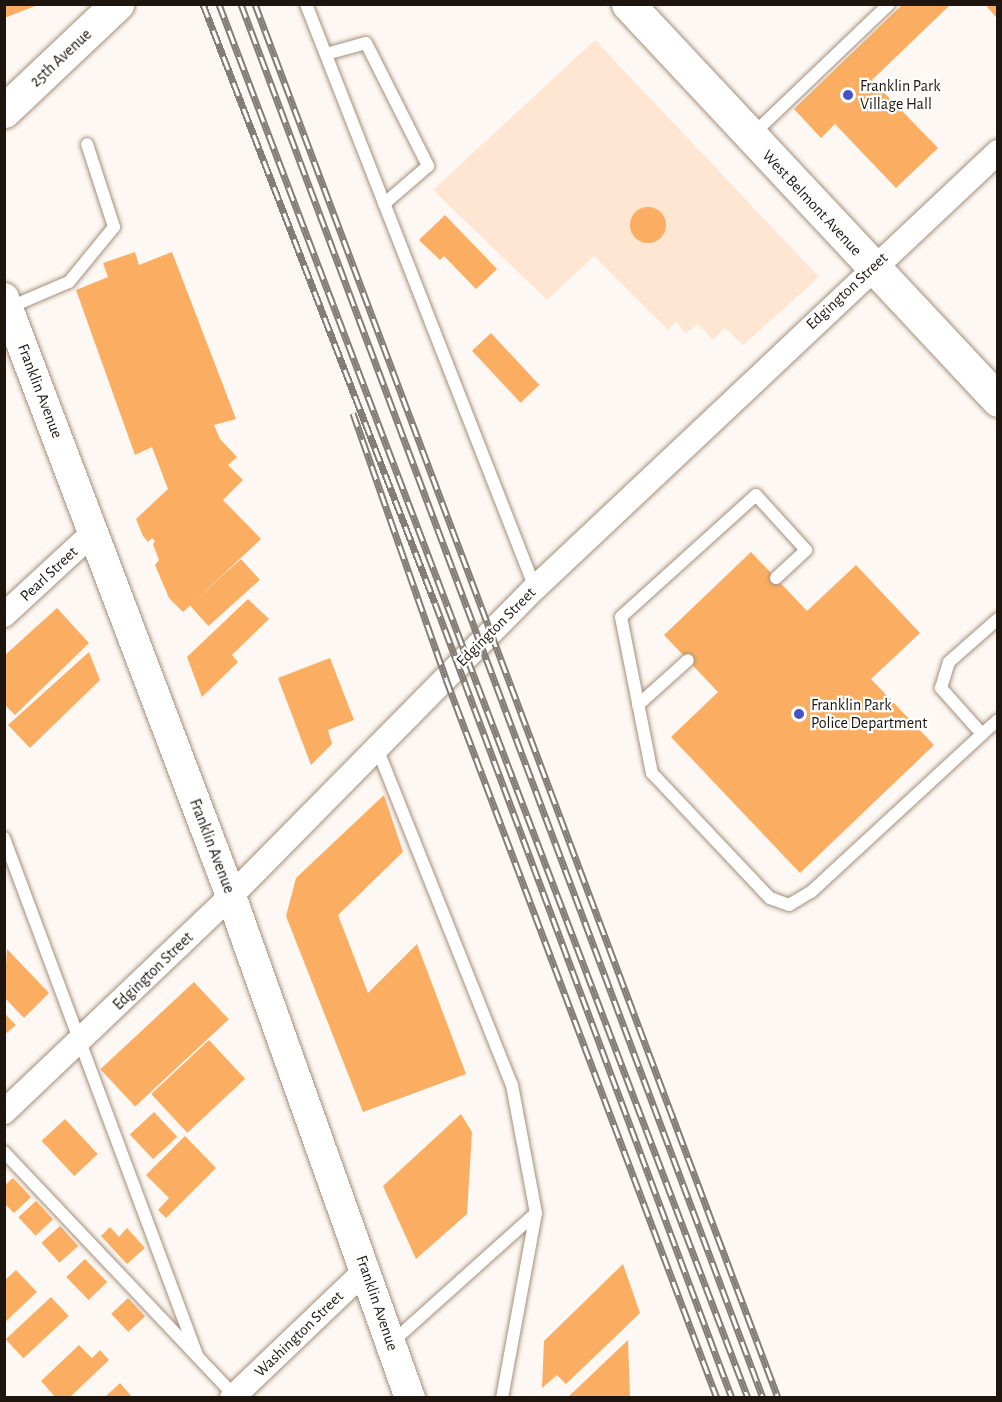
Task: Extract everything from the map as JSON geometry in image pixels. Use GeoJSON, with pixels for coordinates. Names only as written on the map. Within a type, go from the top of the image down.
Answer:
{"type":"FeatureCollection","features":[{"type":"Feature","properties":{"kind":"main road","name":"West Belmont Avenue"},"geometry":{"type":"LineString","coordinates":[[628,4],[871,268],[998,400]]}},
{"type":"Feature","properties":{"kind":"main road","name":"25th Avenue"},"geometry":{"type":"LineString","coordinates":[[4,111],[115,5]]}},
{"type":"Feature","properties":{"kind":"street","name":"Edgington Street"},"geometry":{"type":"LineString","coordinates":[[4,1112],[231,896],[535,588],[871,268],[998,152]]}},
{"type":"Feature","properties":{"kind":"street","name":"Franklin Avenue"},"geometry":{"type":"LineString","coordinates":[[6,303],[231,896],[410,1398]]}},
{"type":"Feature","properties":{"kind":"street","name":"Pearl Street"},"geometry":{"type":"LineString","coordinates":[[4,615],[93,533]]}},
{"type":"Feature","properties":{"kind":"street","name":"Washington Street"},"geometry":{"type":"LineString","coordinates":[[234,1397],[366,1270]]}},
{"type":"Feature","properties":{"kind":"lane"},"geometry":{"type":"LineString","coordinates":[[750,137],[890,4]]}},
{"type":"Feature","properties":{"kind":"lane"},"geometry":{"type":"LineString","coordinates":[[310,7],[384,204],[535,588]]}},
{"type":"Feature","properties":{"kind":"lane"},"geometry":{"type":"LineString","coordinates":[[326,54],[366,43],[428,166],[384,204]]}},
{"type":"Feature","properties":{"kind":"lane"},"geometry":{"type":"LineString","coordinates":[[6,303],[69,282],[114,226],[87,144]]}},
{"type":"Feature","properties":{"kind":"lane"},"geometry":{"type":"LineString","coordinates":[[776,578],[806,550],[756,495],[621,617],[652,773],[770,898],[789,905],[811,892],[998,720]]}},
{"type":"Feature","properties":{"kind":"lane"},"geometry":{"type":"LineString","coordinates":[[982,734],[941,688],[949,662],[998,619]]}},
{"type":"Feature","properties":{"kind":"lane"},"geometry":{"type":"LineString","coordinates":[[638,705],[688,660]]}},
{"type":"Feature","properties":{"kind":"lane"},"geometry":{"type":"LineString","coordinates":[[377,748],[512,1085],[536,1214],[502,1398]]}},
{"type":"Feature","properties":{"kind":"lane"},"geometry":{"type":"LineString","coordinates":[[4,838],[8,858],[82,1038],[197,1355]]}},
{"type":"Feature","properties":{"kind":"lane"},"geometry":{"type":"LineString","coordinates":[[4,1152],[234,1397]]}},
{"type":"Feature","properties":{"kind":"lane"},"geometry":{"type":"LineString","coordinates":[[391,1342],[536,1214]]}},
{"type":"Feature","properties":{"kind":"shaded area"},"geometry":{"type":"Polygon","coordinates":[[[595,40],[819,277],[743,345],[725,328],[713,340],[698,324],[685,334],[676,321],[668,330],[594,256],[547,300],[433,190],[595,40]]]}},
{"type":"Feature","properties":{"kind":"building"},"geometry":{"type":"Polygon","coordinates":[[[4,4],[38,4],[38,5],[4,18],[4,4]]]}},
{"type":"Feature","properties":{"kind":"building","name":"Franklin Park Village Hall"},"geometry":{"type":"Polygon","coordinates":[[[903,4],[951,4],[872,80],[938,148],[896,188],[835,124],[821,138],[794,109],[903,4]]]}},
{"type":"Feature","properties":{"kind":"building"},"geometry":{"type":"Polygon","coordinates":[[[990,4],[998,4],[998,19],[987,7],[990,4]]]}},
{"type":"Feature","properties":{"kind":"building"},"geometry":{"type":"Polygon","coordinates":[[[648,207],[661,212],[666,225],[661,238],[648,243],[635,238],[630,225],[635,212],[648,207]]]}},
{"type":"Feature","properties":{"kind":"building"},"geometry":{"type":"Polygon","coordinates":[[[445,215],[497,269],[476,289],[444,256],[440,260],[419,240],[445,215]]]}},
{"type":"Feature","properties":{"kind":"building"},"geometry":{"type":"Polygon","coordinates":[[[135,252],[139,265],[172,252],[236,419],[214,425],[220,439],[237,457],[228,465],[243,480],[223,500],[261,539],[183,612],[169,598],[155,565],[159,560],[153,544],[155,541],[152,538],[148,542],[136,519],[168,489],[152,447],[135,455],[76,290],[108,277],[103,263],[135,252]]]}},
{"type":"Feature","properties":{"kind":"building"},"geometry":{"type":"Polygon","coordinates":[[[491,333],[539,385],[520,403],[472,351],[491,333]]]}},
{"type":"Feature","properties":{"kind":"building","name":"Franklin Park Police Department"},"geometry":{"type":"Polygon","coordinates":[[[751,552],[807,611],[856,565],[920,633],[871,679],[934,745],[800,873],[671,737],[718,692],[664,635],[751,552]]]}},
{"type":"Feature","properties":{"kind":"building"},"geometry":{"type":"Polygon","coordinates":[[[241,559],[260,580],[208,626],[190,605],[241,559]]]}},
{"type":"Feature","properties":{"kind":"building"},"geometry":{"type":"Polygon","coordinates":[[[248,599],[269,619],[232,655],[238,662],[202,697],[187,657],[248,599]]]}},
{"type":"Feature","properties":{"kind":"building"},"geometry":{"type":"Polygon","coordinates":[[[57,608],[89,643],[15,715],[4,704],[4,656],[57,608]]]}},
{"type":"Feature","properties":{"kind":"building"},"geometry":{"type":"Polygon","coordinates":[[[89,652],[100,680],[30,748],[8,725],[89,652]]]}},
{"type":"Feature","properties":{"kind":"building"},"geometry":{"type":"Polygon","coordinates":[[[330,658],[354,720],[328,730],[332,744],[311,765],[278,678],[330,658]]]}},
{"type":"Feature","properties":{"kind":"building"},"geometry":{"type":"Polygon","coordinates":[[[384,795],[403,852],[338,915],[368,993],[417,944],[466,1074],[363,1112],[286,916],[296,878],[384,795]]]}},
{"type":"Feature","properties":{"kind":"building"},"geometry":{"type":"Polygon","coordinates":[[[7,949],[49,993],[24,1018],[4,997],[7,949]]]}},
{"type":"Feature","properties":{"kind":"building"},"geometry":{"type":"Polygon","coordinates":[[[194,982],[229,1019],[135,1107],[100,1069],[194,982]]]}},
{"type":"Feature","properties":{"kind":"building"},"geometry":{"type":"Polygon","coordinates":[[[4,1013],[16,1025],[4,1035],[4,1013]]]}},
{"type":"Feature","properties":{"kind":"building"},"geometry":{"type":"Polygon","coordinates":[[[209,1040],[245,1079],[187,1133],[151,1094],[209,1040]]]}},
{"type":"Feature","properties":{"kind":"building"},"geometry":{"type":"Polygon","coordinates":[[[154,1112],[177,1137],[153,1159],[130,1135],[154,1112]]]}},
{"type":"Feature","properties":{"kind":"building"},"geometry":{"type":"Polygon","coordinates":[[[461,1114],[472,1132],[467,1214],[416,1259],[383,1186],[461,1114]]]}},
{"type":"Feature","properties":{"kind":"building"},"geometry":{"type":"Polygon","coordinates":[[[65,1119],[98,1154],[74,1176],[42,1141],[65,1119]]]}},
{"type":"Feature","properties":{"kind":"building"},"geometry":{"type":"Polygon","coordinates":[[[185,1136],[216,1168],[166,1218],[158,1210],[169,1198],[146,1175],[185,1136]]]}},
{"type":"Feature","properties":{"kind":"building"},"geometry":{"type":"Polygon","coordinates":[[[13,1178],[31,1197],[14,1213],[4,1203],[4,1186],[13,1178]]]}},
{"type":"Feature","properties":{"kind":"building"},"geometry":{"type":"Polygon","coordinates":[[[36,1201],[53,1219],[35,1236],[18,1217],[36,1201]]]}},
{"type":"Feature","properties":{"kind":"building"},"geometry":{"type":"Polygon","coordinates":[[[60,1226],[78,1246],[59,1263],[41,1243],[60,1226]]]}},
{"type":"Feature","properties":{"kind":"building"},"geometry":{"type":"Polygon","coordinates":[[[110,1227],[119,1237],[127,1228],[145,1248],[127,1264],[101,1236],[110,1227]]]}},
{"type":"Feature","properties":{"kind":"building"},"geometry":{"type":"Polygon","coordinates":[[[85,1259],[107,1282],[89,1300],[66,1277],[85,1259]]]}},
{"type":"Feature","properties":{"kind":"building"},"geometry":{"type":"Polygon","coordinates":[[[623,1264],[640,1313],[566,1384],[557,1375],[542,1388],[544,1341],[623,1264]]]}},
{"type":"Feature","properties":{"kind":"building"},"geometry":{"type":"Polygon","coordinates":[[[16,1270],[37,1292],[4,1323],[4,1281],[16,1270]]]}},
{"type":"Feature","properties":{"kind":"building"},"geometry":{"type":"Polygon","coordinates":[[[51,1297],[69,1316],[23,1358],[6,1339],[51,1297]]]}},
{"type":"Feature","properties":{"kind":"building"},"geometry":{"type":"Polygon","coordinates":[[[128,1298],[145,1316],[128,1332],[111,1314],[128,1298]]]}},
{"type":"Feature","properties":{"kind":"building"},"geometry":{"type":"Polygon","coordinates":[[[628,1340],[630,1398],[567,1398],[628,1340]]]}},
{"type":"Feature","properties":{"kind":"building"},"geometry":{"type":"Polygon","coordinates":[[[79,1345],[92,1358],[100,1350],[109,1360],[69,1398],[56,1398],[41,1381],[79,1345]]]}},
{"type":"Feature","properties":{"kind":"building"},"geometry":{"type":"Polygon","coordinates":[[[120,1383],[133,1398],[104,1398],[120,1383]]]}},
{"type":"Feature","properties":{"kind":"railway"},"geometry":{"type":"LineString","coordinates":[[203,4],[435,603],[732,1398]]}},
{"type":"Feature","properties":{"kind":"railway"},"geometry":{"type":"LineString","coordinates":[[219,4],[748,1398]]}},
{"type":"Feature","properties":{"kind":"railway"},"geometry":{"type":"LineString","coordinates":[[241,4],[763,1398]]}},
{"type":"Feature","properties":{"kind":"railway"},"geometry":{"type":"LineString","coordinates":[[255,4],[778,1398]]}},
{"type":"Feature","properties":{"kind":"railway"},"geometry":{"type":"LineString","coordinates":[[353,413],[446,679],[717,1398]]}},
{"type":"Feature","properties":{"kind":"place","name":"Franklin Park Village Hall"},"geometry":{"type":"Point","coordinates":[848,95]}},
{"type":"Feature","properties":{"kind":"place","name":"Franklin Park Police Department"},"geometry":{"type":"Point","coordinates":[799,714]}}]}
